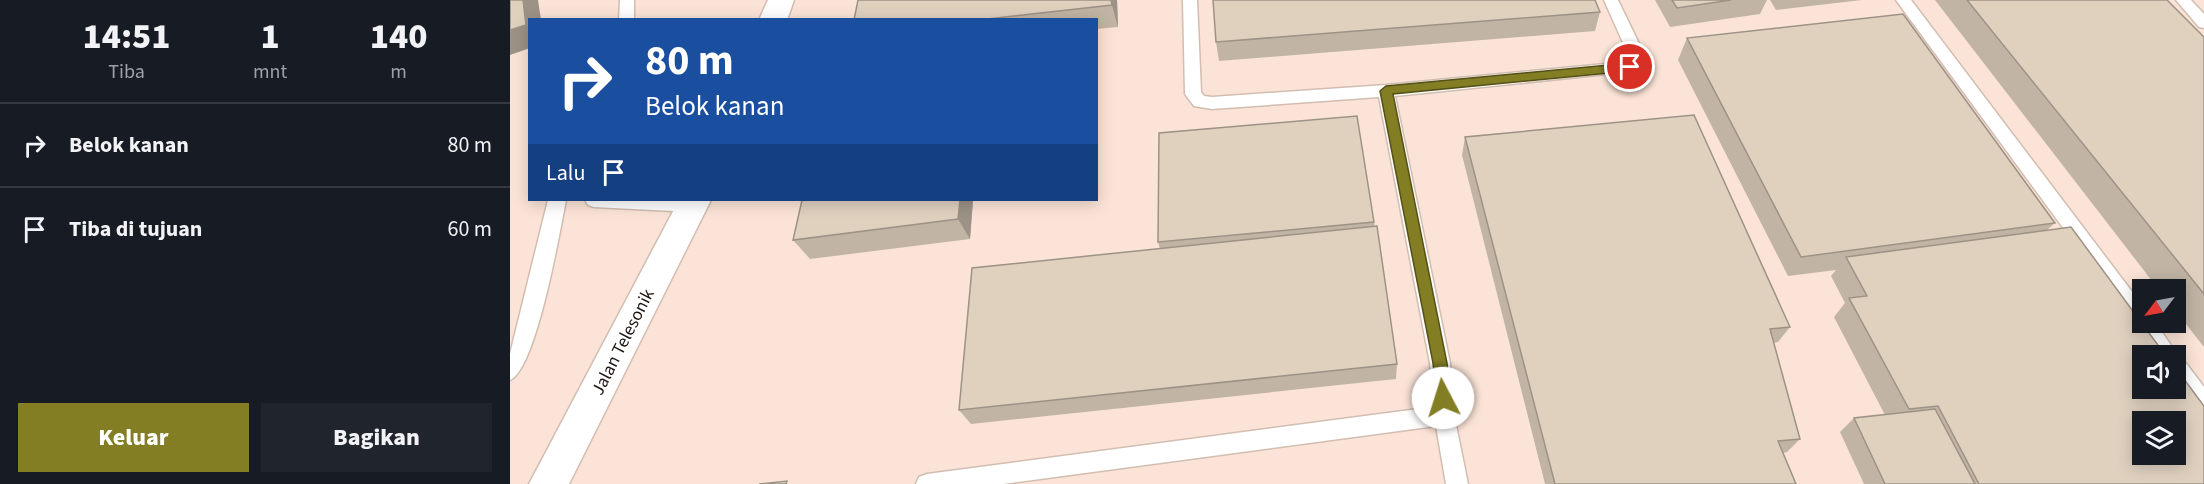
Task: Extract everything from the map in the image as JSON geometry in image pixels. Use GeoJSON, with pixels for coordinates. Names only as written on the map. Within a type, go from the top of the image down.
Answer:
{"type":"FeatureCollection","features":[{"type":"Feature","properties":{"kind":"street"},"geometry":{"type":"LineString","coordinates":[[774,18],[781,0]]}},
{"type":"Feature","properties":{"kind":"street","name":"Jalan Telesonik"},"geometry":{"type":"LineString","coordinates":[[549,484],[694,202]]}},
{"type":"Feature","properties":{"kind":"lane"},"geometry":{"type":"LineString","coordinates":[[626,18],[627,0]]}},
{"type":"Feature","properties":{"kind":"lane"},"geometry":{"type":"LineString","coordinates":[[1190,0],[1193,94],[1200,102],[1212,103],[1386,91],[1630,67],[1637,59],[1636,54],[1611,0]]}},
{"type":"Feature","properties":{"kind":"lane"},"geometry":{"type":"LineString","coordinates":[[1903,0],[2132,306]]}},
{"type":"Feature","properties":{"kind":"lane"},"geometry":{"type":"LineString","coordinates":[[2183,0],[2204,23]]}},
{"type":"Feature","properties":{"kind":"lane"},"geometry":{"type":"LineString","coordinates":[[1386,91],[1440,363],[1444,415],[1457,484]]}},
{"type":"Feature","properties":{"kind":"lane"},"geometry":{"type":"LineString","coordinates":[[510,371],[517,362],[524,343],[557,201]]}},
{"type":"Feature","properties":{"kind":"lane"},"geometry":{"type":"LineString","coordinates":[[644,201],[694,202]]}},
{"type":"Feature","properties":{"kind":"lane"},"geometry":{"type":"LineString","coordinates":[[2186,379],[2204,403]]}},
{"type":"Feature","properties":{"kind":"lane"},"geometry":{"type":"LineString","coordinates":[[927,484],[1444,415]]}},
{"type":"Feature","properties":{"kind":"shaded area"},"geometry":{"type":"Polygon","coordinates":[[[510,0],[2204,0],[2204,484],[510,484],[510,0]]]}},
{"type":"Feature","properties":{"kind":"building"},"geometry":{"type":"Polygon","coordinates":[[[510,0],[523,0],[526,25],[510,30],[510,0]]]}},
{"type":"Feature","properties":{"kind":"building"},"geometry":{"type":"Polygon","coordinates":[[[858,0],[1111,0],[1112,5],[997,18],[854,18],[858,0]]]}},
{"type":"Feature","properties":{"kind":"building"},"geometry":{"type":"Polygon","coordinates":[[[1213,0],[1595,0],[1600,12],[1216,42],[1213,0]]]}},
{"type":"Feature","properties":{"kind":"building"},"geometry":{"type":"Polygon","coordinates":[[[1672,0],[1731,0],[1677,8],[1672,0]]]}},
{"type":"Feature","properties":{"kind":"building"},"geometry":{"type":"Polygon","coordinates":[[[1967,0],[2167,0],[2204,37],[2204,294],[1967,0]]]}},
{"type":"Feature","properties":{"kind":"building"},"geometry":{"type":"Polygon","coordinates":[[[1903,14],[2055,223],[1801,257],[1687,38],[1903,14]]]}},
{"type":"Feature","properties":{"kind":"building"},"geometry":{"type":"Polygon","coordinates":[[[1694,115],[1790,327],[1770,329],[1800,439],[1778,441],[1796,484],[1555,484],[1465,137],[1694,115]]]}},
{"type":"Feature","properties":{"kind":"building"},"geometry":{"type":"Polygon","coordinates":[[[1357,116],[1374,222],[1158,242],[1159,133],[1357,116]]]}},
{"type":"Feature","properties":{"kind":"building"},"geometry":{"type":"Polygon","coordinates":[[[802,201],[960,201],[958,219],[793,240],[802,201]]]}},
{"type":"Feature","properties":{"kind":"building"},"geometry":{"type":"Polygon","coordinates":[[[1377,226],[1397,364],[959,410],[972,268],[1377,226]]]}},
{"type":"Feature","properties":{"kind":"building"},"geometry":{"type":"Polygon","coordinates":[[[2071,227],[2132,310],[2132,333],[2149,333],[2158,345],[2132,345],[2132,399],[2186,399],[2186,382],[2204,406],[2204,484],[1979,484],[1938,406],[1909,409],[1849,298],[1867,296],[1846,257],[2071,227]]]}},
{"type":"Feature","properties":{"kind":"building"},"geometry":{"type":"Polygon","coordinates":[[[1935,409],[1975,484],[1885,484],[1854,418],[1935,409]]]}},
{"type":"Feature","properties":{"kind":"building"},"geometry":{"type":"Polygon","coordinates":[[[787,481],[786,484],[759,484],[787,481]]]}},
{"type":"Feature","properties":{"kind":"route"},"geometry":{"type":"LineString","coordinates":[[1443,398],[1440,363],[1386,91],[1630,67]]}}]}
